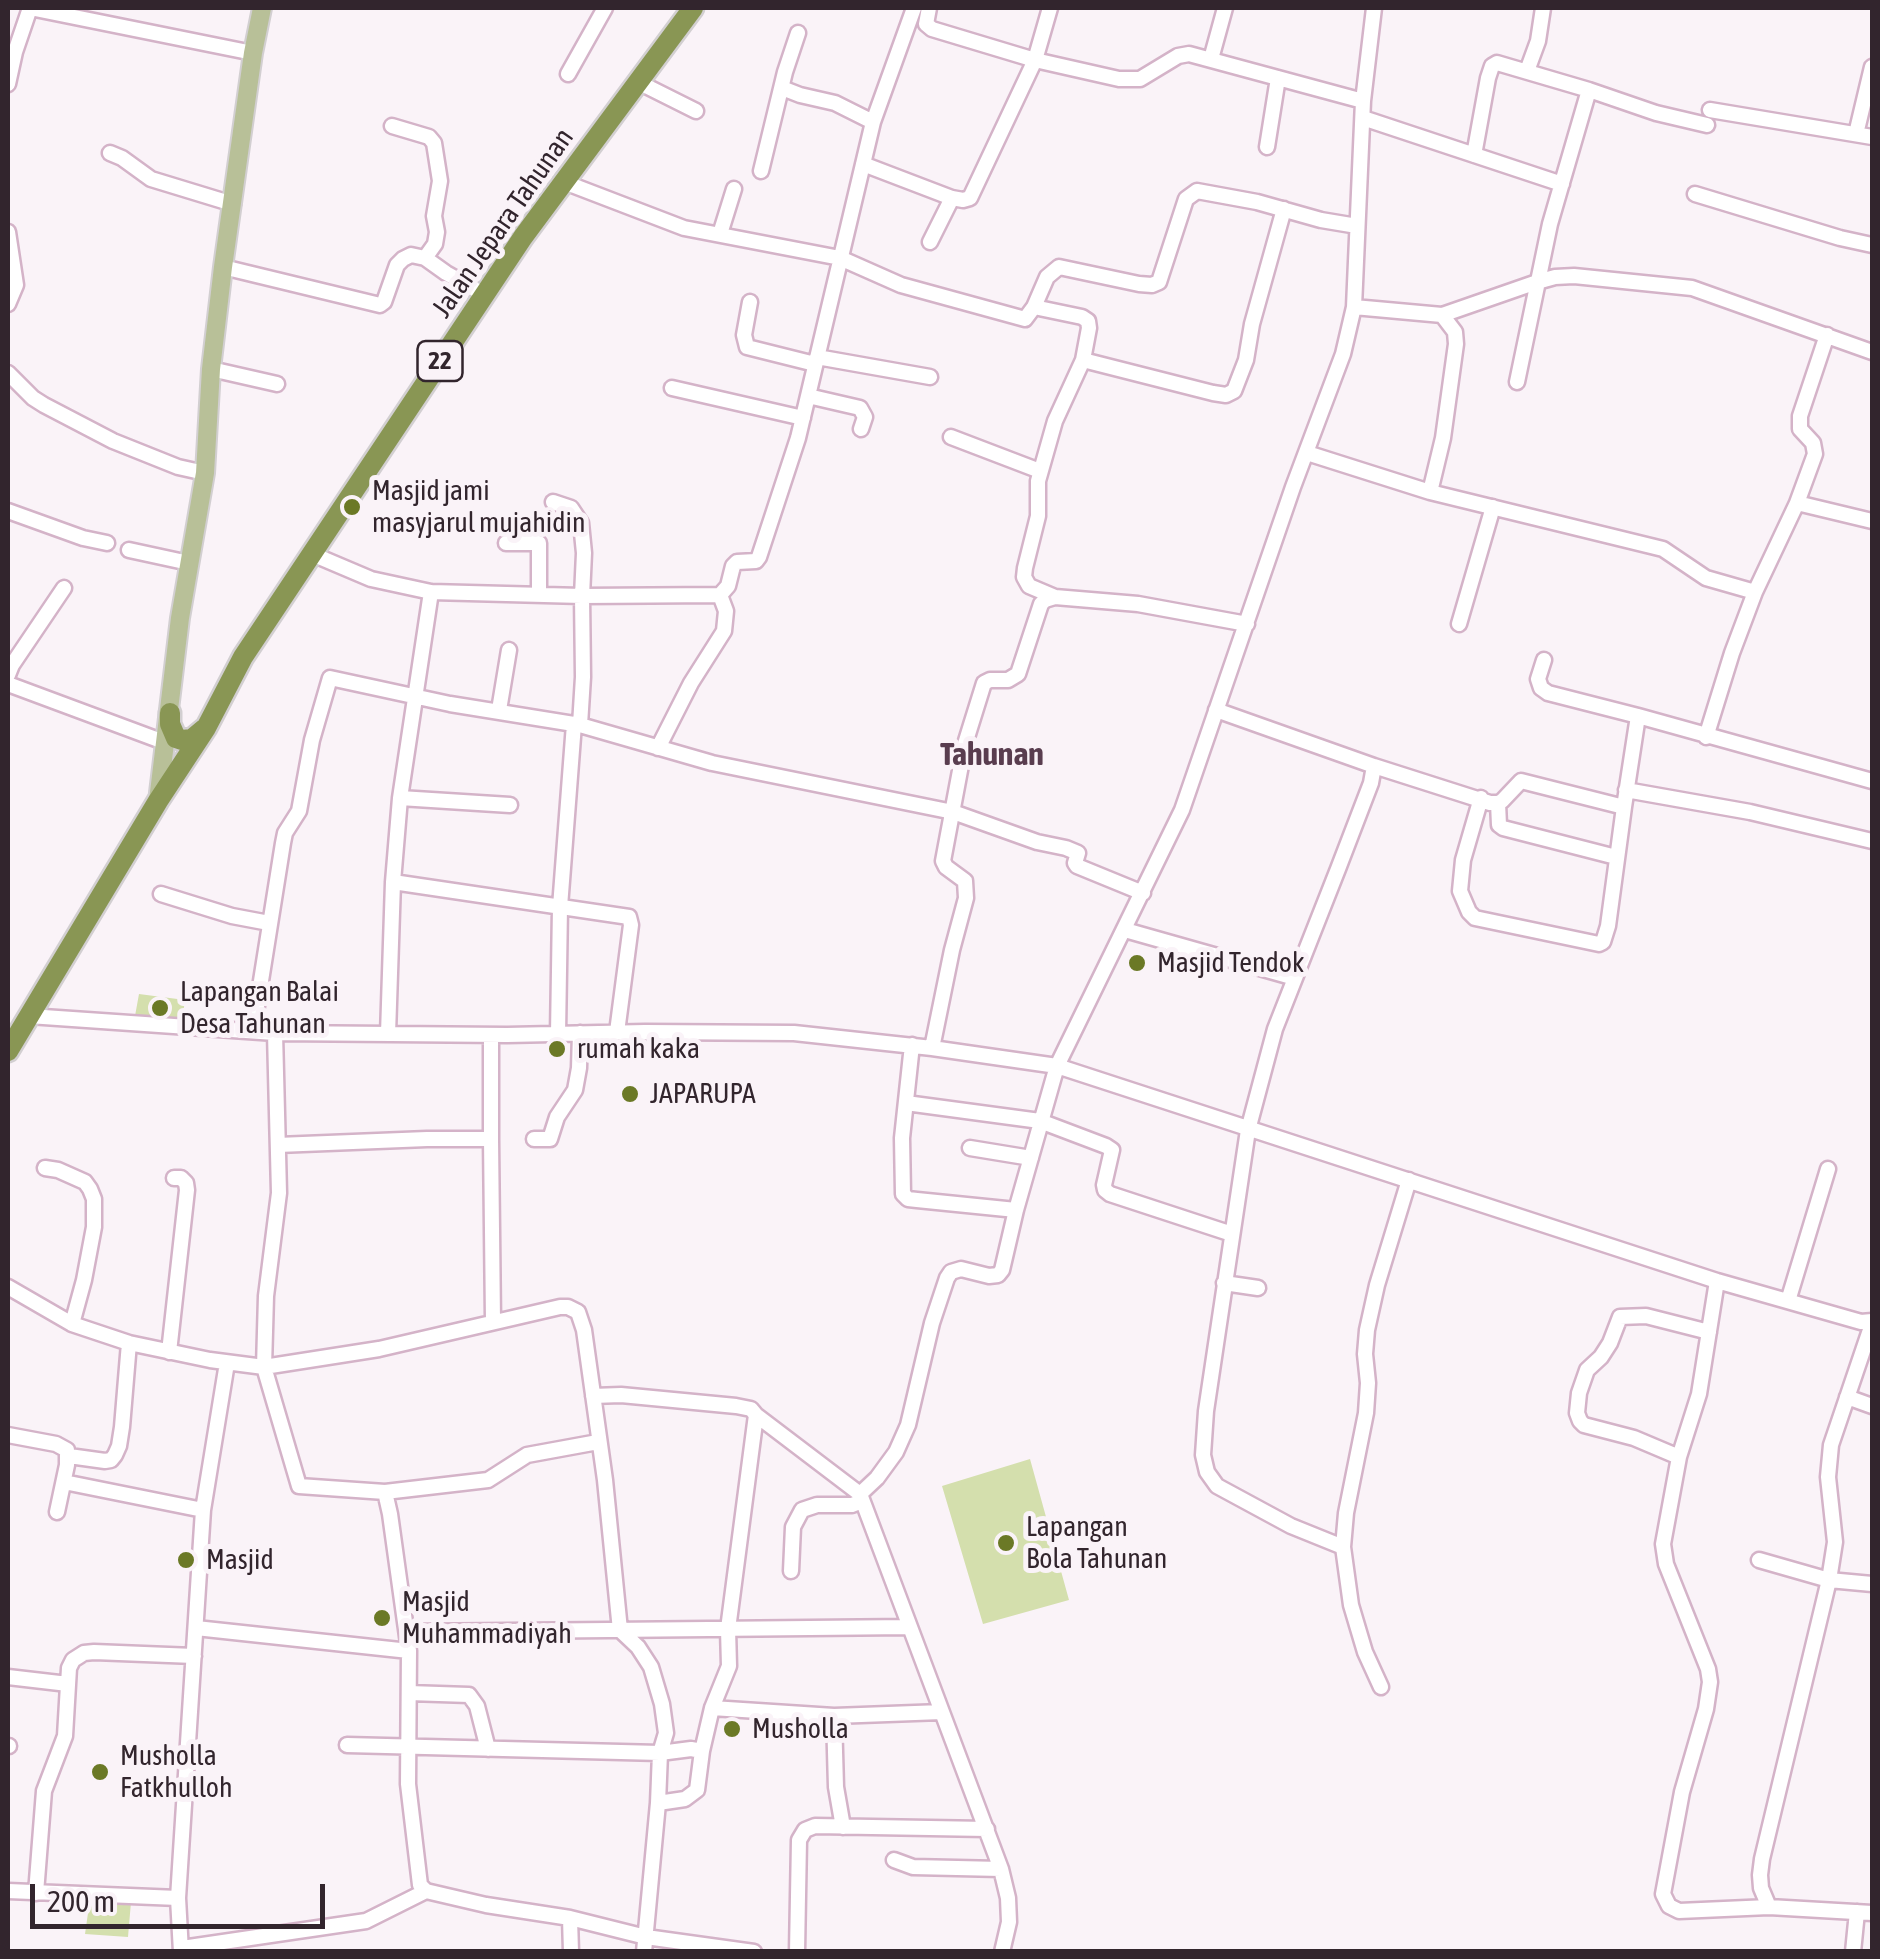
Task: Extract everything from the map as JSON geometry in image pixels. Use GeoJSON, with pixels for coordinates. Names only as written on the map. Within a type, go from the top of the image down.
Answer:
{"type":"FeatureCollection","features":[{"type":"Feature","properties":{"kind":"highway","name":"Jalan Jepara Tahunan"},"geometry":{"type":"LineString","coordinates":[[206,728],[244,657],[485,294],[693,8]]}},
{"type":"Feature","properties":{"kind":"highway"},"geometry":{"type":"LineString","coordinates":[[170,713],[176,738],[192,739],[206,728]]}},
{"type":"Feature","properties":{"kind":"highway","name":"22"},"geometry":{"type":"LineString","coordinates":[[8,1051],[206,728]]}},
{"type":"Feature","properties":{"kind":"main road"},"geometry":{"type":"LineString","coordinates":[[158,801],[180,618],[204,472],[232,204],[262,8]]}},
{"type":"Feature","properties":{"kind":"street"},"geometry":{"type":"LineString","coordinates":[[8,84],[30,8],[253,53]]}},
{"type":"Feature","properties":{"kind":"street"},"geometry":{"type":"LineString","coordinates":[[568,74],[605,8]]}},
{"type":"Feature","properties":{"kind":"street"},"geometry":{"type":"LineString","coordinates":[[312,554],[372,579],[431,592],[720,594],[728,586],[737,562],[756,561],[759,557],[808,396],[873,122],[914,8]]}},
{"type":"Feature","properties":{"kind":"street"},"geometry":{"type":"LineString","coordinates":[[929,8],[926,24],[932,29],[1035,60],[1132,80],[1182,54],[1364,101]]}},
{"type":"Feature","properties":{"kind":"street"},"geometry":{"type":"LineString","coordinates":[[863,164],[952,198],[970,198],[1035,60],[1050,8]]}},
{"type":"Feature","properties":{"kind":"street"},"geometry":{"type":"LineString","coordinates":[[1211,59],[1225,8]]}},
{"type":"Feature","properties":{"kind":"street"},"geometry":{"type":"LineString","coordinates":[[791,1571],[793,1527],[802,1510],[852,1506],[896,1452],[908,1425],[932,1323],[951,1272],[961,1269],[989,1276],[1000,1273],[1057,1066],[1182,810],[1336,376],[1354,307],[1364,101],[1374,8]]}},
{"type":"Feature","properties":{"kind":"street"},"geometry":{"type":"LineString","coordinates":[[1528,71],[1543,8]]}},
{"type":"Feature","properties":{"kind":"street"},"geometry":{"type":"LineString","coordinates":[[760,171],[798,33]]}},
{"type":"Feature","properties":{"kind":"street"},"geometry":{"type":"LineString","coordinates":[[1474,155],[1492,66],[1497,64],[1656,113],[1872,137]]}},
{"type":"Feature","properties":{"kind":"street"},"geometry":{"type":"LineString","coordinates":[[1856,134],[1872,67]]}},
{"type":"Feature","properties":{"kind":"street"},"geometry":{"type":"LineString","coordinates":[[1266,147],[1278,78]]}},
{"type":"Feature","properties":{"kind":"street"},"geometry":{"type":"LineString","coordinates":[[638,82],[696,111]]}},
{"type":"Feature","properties":{"kind":"street"},"geometry":{"type":"LineString","coordinates":[[782,88],[835,103],[873,122]]}},
{"type":"Feature","properties":{"kind":"street"},"geometry":{"type":"LineString","coordinates":[[1517,382],[1537,282],[1589,90]]}},
{"type":"Feature","properties":{"kind":"street"},"geometry":{"type":"LineString","coordinates":[[1364,118],[1562,184]]}},
{"type":"Feature","properties":{"kind":"street"},"geometry":{"type":"LineString","coordinates":[[392,126],[429,137],[434,143],[440,181],[434,216],[438,232],[425,258]]}},
{"type":"Feature","properties":{"kind":"street"},"geometry":{"type":"LineString","coordinates":[[110,153],[151,179],[232,204]]}},
{"type":"Feature","properties":{"kind":"street"},"geometry":{"type":"LineString","coordinates":[[564,182],[684,228],[840,258],[901,285],[1019,318],[1028,318],[1047,277],[1059,267],[1139,284],[1158,282],[1186,198],[1192,193],[1207,192],[1358,226]]}},
{"type":"Feature","properties":{"kind":"street"},"geometry":{"type":"LineString","coordinates":[[720,234],[734,189]]}},
{"type":"Feature","properties":{"kind":"street"},"geometry":{"type":"LineString","coordinates":[[1695,194],[1872,246]]}},
{"type":"Feature","properties":{"kind":"street"},"geometry":{"type":"LineString","coordinates":[[930,242],[952,198]]}},
{"type":"Feature","properties":{"kind":"street"},"geometry":{"type":"LineString","coordinates":[[1083,360],[1213,393],[1234,392],[1246,360],[1284,209]]}},
{"type":"Feature","properties":{"kind":"street"},"geometry":{"type":"LineString","coordinates":[[8,232],[16,285],[8,304]]}},
{"type":"Feature","properties":{"kind":"street"},"geometry":{"type":"LineString","coordinates":[[224,267],[380,305],[397,265],[410,255],[425,258],[485,294]]}},
{"type":"Feature","properties":{"kind":"street"},"geometry":{"type":"LineString","coordinates":[[1354,307],[1442,315],[1537,282],[1574,276],[1692,288],[1872,352]]}},
{"type":"Feature","properties":{"kind":"street"},"geometry":{"type":"LineString","coordinates":[[750,302],[744,335],[746,347],[930,377]]}},
{"type":"Feature","properties":{"kind":"street"},"geometry":{"type":"LineString","coordinates":[[1034,307],[1075,314],[1088,321],[1088,342],[1055,421],[1040,471],[1038,516],[1024,576],[1029,586],[1055,597],[1138,604],[1247,624]]}},
{"type":"Feature","properties":{"kind":"street"},"geometry":{"type":"LineString","coordinates":[[1430,492],[1444,438],[1456,344],[1455,332],[1442,315]]}},
{"type":"Feature","properties":{"kind":"street"},"geometry":{"type":"LineString","coordinates":[[1706,737],[1755,592],[1797,503],[1815,454],[1813,443],[1800,429],[1800,416],[1826,335]]}},
{"type":"Feature","properties":{"kind":"street"},"geometry":{"type":"LineString","coordinates":[[212,369],[277,384]]}},
{"type":"Feature","properties":{"kind":"street"},"geometry":{"type":"LineString","coordinates":[[8,372],[32,398],[113,441],[178,467],[204,472]]}},
{"type":"Feature","properties":{"kind":"street"},"geometry":{"type":"LineString","coordinates":[[672,388],[802,418]]}},
{"type":"Feature","properties":{"kind":"street"},"geometry":{"type":"LineString","coordinates":[[808,396],[860,408],[864,417],[861,428]]}},
{"type":"Feature","properties":{"kind":"street"},"geometry":{"type":"LineString","coordinates":[[951,437],[1040,471]]}},
{"type":"Feature","properties":{"kind":"street"},"geometry":{"type":"LineString","coordinates":[[1307,453],[1430,492],[1664,549],[1706,578],[1755,592]]}},
{"type":"Feature","properties":{"kind":"street"},"geometry":{"type":"LineString","coordinates":[[552,502],[571,508],[581,522],[584,553],[584,677],[560,907],[558,1034]]}},
{"type":"Feature","properties":{"kind":"street"},"geometry":{"type":"LineString","coordinates":[[1797,503],[1872,521]]}},
{"type":"Feature","properties":{"kind":"street"},"geometry":{"type":"LineString","coordinates":[[1459,624],[1494,507]]}},
{"type":"Feature","properties":{"kind":"street"},"geometry":{"type":"LineString","coordinates":[[8,511],[106,544]]}},
{"type":"Feature","properties":{"kind":"street"},"geometry":{"type":"LineString","coordinates":[[506,543],[539,543],[539,595]]}},
{"type":"Feature","properties":{"kind":"street"},"geometry":{"type":"LineString","coordinates":[[129,550],[189,563]]}},
{"type":"Feature","properties":{"kind":"street"},"geometry":{"type":"LineString","coordinates":[[8,675],[64,588]]}},
{"type":"Feature","properties":{"kind":"street"},"geometry":{"type":"LineString","coordinates":[[388,1034],[400,798],[431,592]]}},
{"type":"Feature","properties":{"kind":"street"},"geometry":{"type":"LineString","coordinates":[[658,748],[691,683],[724,631],[726,611],[720,594]]}},
{"type":"Feature","properties":{"kind":"street"},"geometry":{"type":"LineString","coordinates":[[932,1048],[967,888],[965,881],[943,862],[962,758],[984,683],[1008,680],[1018,674],[1041,604],[1055,597]]}},
{"type":"Feature","properties":{"kind":"street"},"geometry":{"type":"LineString","coordinates":[[499,710],[509,650]]}},
{"type":"Feature","properties":{"kind":"street"},"geometry":{"type":"LineString","coordinates":[[1544,660],[1538,679],[1548,693],[1872,781]]}},
{"type":"Feature","properties":{"kind":"street"},"geometry":{"type":"LineString","coordinates":[[253,1032],[285,833],[299,811],[312,740],[330,678],[416,698],[577,724],[712,763],[953,812],[1037,842],[1066,848],[1078,854],[1078,866],[1143,893]]}},
{"type":"Feature","properties":{"kind":"street"},"geometry":{"type":"LineString","coordinates":[[8,684],[164,742]]}},
{"type":"Feature","properties":{"kind":"street"},"geometry":{"type":"LineString","coordinates":[[1216,710],[1374,766],[1498,803]]}},
{"type":"Feature","properties":{"kind":"street"},"geometry":{"type":"LineString","coordinates":[[1481,798],[1463,860],[1460,891],[1475,918],[1590,943],[1603,942],[1638,716]]}},
{"type":"Feature","properties":{"kind":"street"},"geometry":{"type":"LineString","coordinates":[[1343,1547],[1319,1539],[1217,1486],[1207,1472],[1203,1455],[1206,1411],[1248,1130],[1274,1030],[1374,766]]}},
{"type":"Feature","properties":{"kind":"street"},"geometry":{"type":"LineString","coordinates":[[1616,858],[1503,828],[1499,825],[1498,803],[1524,781],[1624,806]]}},
{"type":"Feature","properties":{"kind":"street"},"geometry":{"type":"LineString","coordinates":[[1626,790],[1750,812],[1872,841]]}},
{"type":"Feature","properties":{"kind":"street"},"geometry":{"type":"LineString","coordinates":[[400,798],[510,805]]}},
{"type":"Feature","properties":{"kind":"street"},"geometry":{"type":"LineString","coordinates":[[393,882],[629,917],[618,1032]]}},
{"type":"Feature","properties":{"kind":"street"},"geometry":{"type":"LineString","coordinates":[[161,894],[232,916],[269,922]]}},
{"type":"Feature","properties":{"kind":"street"},"geometry":{"type":"LineString","coordinates":[[1125,930],[1295,978]]}},
{"type":"Feature","properties":{"kind":"street"},"geometry":{"type":"LineString","coordinates":[[29,1016],[275,1033],[794,1033],[1057,1066],[1717,1281],[1872,1322],[1834,1436],[1828,1469],[1835,1542],[1762,1859],[1762,1888],[1769,1907]]}},
{"type":"Feature","properties":{"kind":"street"},"geometry":{"type":"LineString","coordinates":[[275,1033],[279,1193],[266,1296],[264,1367],[299,1486],[385,1492],[488,1480],[527,1455],[598,1442]]}},
{"type":"Feature","properties":{"kind":"street"},"geometry":{"type":"LineString","coordinates":[[534,1139],[550,1139],[557,1116],[574,1090],[580,1034]]}},
{"type":"Feature","properties":{"kind":"street"},"geometry":{"type":"LineString","coordinates":[[491,1035],[493,1322]]}},
{"type":"Feature","properties":{"kind":"street"},"geometry":{"type":"LineString","coordinates":[[912,1045],[902,1138],[905,1197],[1016,1210]]}},
{"type":"Feature","properties":{"kind":"street"},"geometry":{"type":"LineString","coordinates":[[906,1103],[1040,1121],[1112,1150],[1104,1185],[1110,1194],[1232,1234]]}},
{"type":"Feature","properties":{"kind":"street"},"geometry":{"type":"LineString","coordinates":[[278,1145],[491,1140]]}},
{"type":"Feature","properties":{"kind":"street"},"geometry":{"type":"LineString","coordinates":[[970,1148],[1031,1158]]}},
{"type":"Feature","properties":{"kind":"street"},"geometry":{"type":"LineString","coordinates":[[45,1168],[85,1182],[94,1199],[94,1227],[72,1324]]}},
{"type":"Feature","properties":{"kind":"street"},"geometry":{"type":"LineString","coordinates":[[1788,1300],[1828,1169]]}},
{"type":"Feature","properties":{"kind":"street"},"geometry":{"type":"LineString","coordinates":[[169,1352],[187,1190],[182,1178],[174,1178]]}},
{"type":"Feature","properties":{"kind":"street"},"geometry":{"type":"LineString","coordinates":[[1380,1687],[1351,1606],[1343,1547],[1366,1413],[1367,1330],[1409,1180]]}},
{"type":"Feature","properties":{"kind":"street"},"geometry":{"type":"LineString","coordinates":[[1717,1281],[1699,1394],[1678,1457],[1665,1525],[1664,1555],[1710,1682],[1682,1792],[1664,1894],[1669,1906],[1679,1911],[1769,1907],[1865,1913],[1853,1952]]}},
{"type":"Feature","properties":{"kind":"street"},"geometry":{"type":"LineString","coordinates":[[1224,1284],[1258,1288]]}},
{"type":"Feature","properties":{"kind":"street"},"geometry":{"type":"LineString","coordinates":[[8,1287],[72,1324],[130,1343],[264,1367],[379,1349],[560,1307],[578,1312],[584,1330],[605,1480],[620,1630],[651,1667],[666,1733],[660,1753],[646,1944]]}},
{"type":"Feature","properties":{"kind":"street"},"geometry":{"type":"LineString","coordinates":[[1678,1457],[1634,1438],[1584,1425],[1577,1414],[1579,1393],[1587,1370],[1610,1343],[1620,1316],[1646,1316],[1709,1332]]}},
{"type":"Feature","properties":{"kind":"street"},"geometry":{"type":"LineString","coordinates":[[69,1456],[105,1461],[115,1456],[122,1427],[130,1343]]}},
{"type":"Feature","properties":{"kind":"street"},"geometry":{"type":"LineString","coordinates":[[227,1363],[203,1510],[178,1898],[182,1950],[366,1921],[426,1892],[570,1918],[646,1944],[754,1952]]}},
{"type":"Feature","properties":{"kind":"street"},"geometry":{"type":"LineString","coordinates":[[592,1396],[622,1395],[750,1409],[861,1497],[1001,1869],[1009,1922],[1002,1952]]}},
{"type":"Feature","properties":{"kind":"street"},"geometry":{"type":"LineString","coordinates":[[1846,1397],[1872,1406]]}},
{"type":"Feature","properties":{"kind":"street"},"geometry":{"type":"LineString","coordinates":[[658,1803],[685,1799],[697,1790],[712,1708],[729,1666],[728,1629],[756,1416]]}},
{"type":"Feature","properties":{"kind":"street"},"geometry":{"type":"LineString","coordinates":[[8,1435],[63,1446],[69,1456],[57,1512]]}},
{"type":"Feature","properties":{"kind":"street"},"geometry":{"type":"LineString","coordinates":[[64,1482],[203,1510]]}},
{"type":"Feature","properties":{"kind":"street"},"geometry":{"type":"LineString","coordinates":[[385,1492],[409,1650],[408,1784],[420,1884],[426,1892]]}},
{"type":"Feature","properties":{"kind":"street"},"geometry":{"type":"LineString","coordinates":[[1758,1560],[1829,1580],[1872,1584]]}},
{"type":"Feature","properties":{"kind":"street"},"geometry":{"type":"LineString","coordinates":[[407,1632],[910,1627]]}},
{"type":"Feature","properties":{"kind":"street"},"geometry":{"type":"LineString","coordinates":[[196,1628],[409,1650]]}},
{"type":"Feature","properties":{"kind":"street"},"geometry":{"type":"LineString","coordinates":[[36,1893],[44,1791],[66,1736],[69,1668],[73,1660],[94,1652],[194,1656]]}},
{"type":"Feature","properties":{"kind":"street"},"geometry":{"type":"LineString","coordinates":[[8,1677],[68,1684]]}},
{"type":"Feature","properties":{"kind":"street"},"geometry":{"type":"LineString","coordinates":[[409,1693],[469,1695],[477,1706],[488,1749]]}},
{"type":"Feature","properties":{"kind":"street"},"geometry":{"type":"LineString","coordinates":[[712,1708],[834,1716],[942,1712]]}},
{"type":"Feature","properties":{"kind":"street"},"geometry":{"type":"LineString","coordinates":[[834,1716],[836,1786],[844,1826]]}},
{"type":"Feature","properties":{"kind":"street"},"geometry":{"type":"LineString","coordinates":[[347,1744],[660,1753],[702,1750]]}},
{"type":"Feature","properties":{"kind":"street"},"geometry":{"type":"LineString","coordinates":[[797,1952],[799,1840],[805,1830],[816,1826],[987,1829]]}},
{"type":"Feature","properties":{"kind":"street"},"geometry":{"type":"LineString","coordinates":[[894,1860],[912,1867],[1001,1869]]}},
{"type":"Feature","properties":{"kind":"street"},"geometry":{"type":"LineString","coordinates":[[8,1891],[178,1898]]}},
{"type":"Feature","properties":{"kind":"street"},"geometry":{"type":"LineString","coordinates":[[570,1918],[571,1952]]}},
{"type":"Feature","properties":{"kind":"green space","name":"Lapangan Balai Desa Tahunan"},"geometry":{"type":"Polygon","coordinates":[[[139,994],[185,1000],[182,1021],[135,1016],[139,994]]]}},
{"type":"Feature","properties":{"kind":"green space","name":"Lapangan Bola Tahunan"},"geometry":{"type":"Polygon","coordinates":[[[1030,1459],[1069,1600],[983,1624],[942,1486],[1030,1459]]]}},
{"type":"Feature","properties":{"kind":"green space"},"geometry":{"type":"Polygon","coordinates":[[[90,1899],[131,1902],[128,1937],[85,1934],[90,1899]]]}},
{"type":"Feature","properties":{"kind":"place","name":"Masjid jami masyjarul mujahidin"},"geometry":{"type":"Point","coordinates":[352,507]}},
{"type":"Feature","properties":{"kind":"place","name":"Masjid Tendok"},"geometry":{"type":"Point","coordinates":[1137,963]}},
{"type":"Feature","properties":{"kind":"place","name":"Lapangan Balai Desa Tahunan"},"geometry":{"type":"Point","coordinates":[160,1008]}},
{"type":"Feature","properties":{"kind":"place","name":"rumah kaka"},"geometry":{"type":"Point","coordinates":[557,1049]}},
{"type":"Feature","properties":{"kind":"place","name":"JAPARUPA"},"geometry":{"type":"Point","coordinates":[630,1094]}},
{"type":"Feature","properties":{"kind":"place","name":"Lapangan Bola Tahunan"},"geometry":{"type":"Point","coordinates":[1006,1543]}},
{"type":"Feature","properties":{"kind":"place","name":"Masjid"},"geometry":{"type":"Point","coordinates":[186,1560]}},
{"type":"Feature","properties":{"kind":"place","name":"Masjid Muhammadiyah"},"geometry":{"type":"Point","coordinates":[382,1618]}},
{"type":"Feature","properties":{"kind":"place","name":"Musholla"},"geometry":{"type":"Point","coordinates":[732,1729]}},
{"type":"Feature","properties":{"kind":"place","name":"Musholla Fatkhulloh"},"geometry":{"type":"Point","coordinates":[100,1772]}},
{"type":"Feature","properties":{"kind":"district","name":"Tahunan"},"geometry":{"type":"Point","coordinates":[992,755]}}]}
